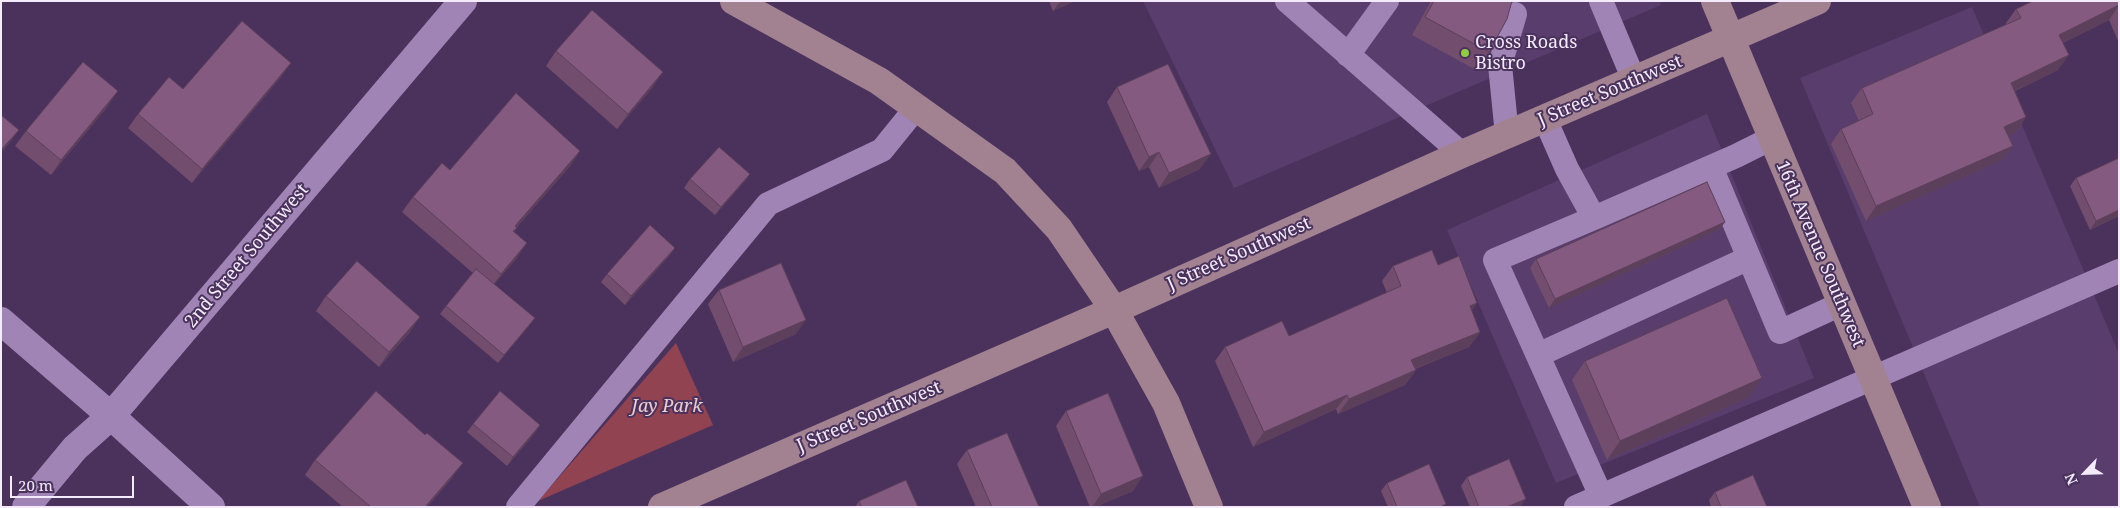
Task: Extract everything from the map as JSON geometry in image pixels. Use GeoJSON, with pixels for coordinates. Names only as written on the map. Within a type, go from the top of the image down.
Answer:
{"type":"FeatureCollection","features":[{"type":"Feature","properties":{"kind":"main road"},"geometry":{"type":"LineString","coordinates":[[734,1],[879,81],[1005,171],[1059,230],[1114,310],[1166,403],[1208,507]]}},
{"type":"Feature","properties":{"kind":"main road","name":"16th Avenue Southwest"},"geometry":{"type":"LineString","coordinates":[[1715,1],[1927,507]]}},
{"type":"Feature","properties":{"kind":"main road","name":"J Street Southwest"},"geometry":{"type":"LineString","coordinates":[[662,507],[1114,310],[1462,154],[1817,1]]}},
{"type":"Feature","properties":{"kind":"street","name":"2nd Street Southwest"},"geometry":{"type":"LineString","coordinates":[[26,507],[75,448],[111,416],[464,1]]}},
{"type":"Feature","properties":{"kind":"street"},"geometry":{"type":"LineString","coordinates":[[1,321],[111,416],[211,507]]}},
{"type":"Feature","properties":{"kind":"lane"},"geometry":{"type":"LineString","coordinates":[[1287,1],[1462,154]]}},
{"type":"Feature","properties":{"kind":"lane"},"geometry":{"type":"LineString","coordinates":[[1348,55],[1387,1]]}},
{"type":"Feature","properties":{"kind":"lane"},"geometry":{"type":"LineString","coordinates":[[1601,1],[1634,80]]}},
{"type":"Feature","properties":{"kind":"lane"},"geometry":{"type":"LineString","coordinates":[[1507,135],[1500,65],[1515,14]]}},
{"type":"Feature","properties":{"kind":"lane"},"geometry":{"type":"LineString","coordinates":[[518,507],[768,204],[882,150],[916,108]]}},
{"type":"Feature","properties":{"kind":"lane"},"geometry":{"type":"LineString","coordinates":[[1545,119],[1566,169],[1594,218]]}},
{"type":"Feature","properties":{"kind":"lane"},"geometry":{"type":"LineString","coordinates":[[1601,496],[1495,260],[1711,167],[1772,138]]}},
{"type":"Feature","properties":{"kind":"lane"},"geometry":{"type":"LineString","coordinates":[[1711,167],[1780,332],[1841,304]]}},
{"type":"Feature","properties":{"kind":"lane"},"geometry":{"type":"LineString","coordinates":[[1538,355],[1749,258]]}},
{"type":"Feature","properties":{"kind":"lane"},"geometry":{"type":"LineString","coordinates":[[1576,507],[2119,271]]}},
{"type":"Feature","properties":{"kind":"shaded area"},"geometry":{"type":"Polygon","coordinates":[[[1143,1],[1660,1],[1661,5],[1234,188],[1143,1]]]}},
{"type":"Feature","properties":{"kind":"shaded area"},"geometry":{"type":"Polygon","coordinates":[[[1972,7],[2119,354],[2119,507],[1980,507],[1800,78],[1972,7]]]}},
{"type":"Feature","properties":{"kind":"shaded area"},"geometry":{"type":"Polygon","coordinates":[[[1707,114],[1814,378],[1556,483],[1447,230],[1707,114]]]}},
{"type":"Feature","properties":{"kind":"green space","name":"Jay Park"},"geometry":{"type":"Polygon","coordinates":[[[676,343],[713,425],[538,501],[676,343]]]}},
{"type":"Feature","properties":{"kind":"building","name":"Cross Roads Bistro"},"geometry":{"type":"Polygon","coordinates":[[[1434,1],[1512,1],[1507,19],[1489,52],[1425,17],[1434,1]]]}},
{"type":"Feature","properties":{"kind":"building"},"geometry":{"type":"Polygon","coordinates":[[[2033,1],[2119,1],[2119,5],[2059,35],[2069,55],[2011,83],[2026,117],[2004,127],[2013,146],[1876,206],[1841,129],[1873,114],[1862,88],[2021,18],[2016,9],[2033,1]]]}},
{"type":"Feature","properties":{"kind":"building"},"geometry":{"type":"Polygon","coordinates":[[[592,10],[663,72],[628,114],[556,51],[592,10]]]}},
{"type":"Feature","properties":{"kind":"building"},"geometry":{"type":"Polygon","coordinates":[[[242,21],[291,63],[202,169],[138,114],[169,77],[183,89],[242,21]]]}},
{"type":"Feature","properties":{"kind":"building"},"geometry":{"type":"Polygon","coordinates":[[[83,62],[118,91],[61,160],[26,131],[83,62]]]}},
{"type":"Feature","properties":{"kind":"building"},"geometry":{"type":"Polygon","coordinates":[[[1168,64],[1211,154],[1169,173],[1159,152],[1149,157],[1117,87],[1168,64]]]}},
{"type":"Feature","properties":{"kind":"building"},"geometry":{"type":"Polygon","coordinates":[[[516,93],[580,151],[515,226],[517,228],[513,231],[527,243],[501,274],[413,197],[442,163],[450,170],[516,93]]]}},
{"type":"Feature","properties":{"kind":"building"},"geometry":{"type":"Polygon","coordinates":[[[1,115],[19,130],[1,150],[1,115]]]}},
{"type":"Feature","properties":{"kind":"building"},"geometry":{"type":"Polygon","coordinates":[[[719,147],[750,174],[721,207],[690,179],[719,147]]]}},
{"type":"Feature","properties":{"kind":"building"},"geometry":{"type":"Polygon","coordinates":[[[2119,158],[2119,210],[2096,221],[2076,178],[2119,158]]]}},
{"type":"Feature","properties":{"kind":"building"},"geometry":{"type":"Polygon","coordinates":[[[1707,182],[1725,222],[1555,299],[1536,259],[1707,182]]]}},
{"type":"Feature","properties":{"kind":"building"},"geometry":{"type":"Polygon","coordinates":[[[650,225],[675,248],[631,296],[607,274],[650,225]]]}},
{"type":"Feature","properties":{"kind":"building"},"geometry":{"type":"Polygon","coordinates":[[[1432,250],[1438,265],[1459,256],[1477,303],[1470,306],[1480,332],[1411,360],[1416,370],[1349,399],[1347,395],[1264,432],[1225,347],[1282,321],[1289,336],[1401,286],[1393,266],[1432,250]]]}},
{"type":"Feature","properties":{"kind":"building"},"geometry":{"type":"Polygon","coordinates":[[[357,261],[420,317],[389,352],[326,296],[357,261]]]}},
{"type":"Feature","properties":{"kind":"building"},"geometry":{"type":"Polygon","coordinates":[[[781,263],[806,320],[743,347],[719,290],[781,263]]]}},
{"type":"Feature","properties":{"kind":"building"},"geometry":{"type":"Polygon","coordinates":[[[476,269],[535,318],[504,355],[446,306],[476,269]]]}},
{"type":"Feature","properties":{"kind":"building"},"geometry":{"type":"Polygon","coordinates":[[[1727,298],[1762,378],[1620,441],[1585,361],[1727,298]]]}},
{"type":"Feature","properties":{"kind":"building"},"geometry":{"type":"Polygon","coordinates":[[[376,391],[425,435],[427,433],[463,463],[425,507],[371,507],[315,460],[376,391]]]}},
{"type":"Feature","properties":{"kind":"building"},"geometry":{"type":"Polygon","coordinates":[[[500,391],[540,425],[513,457],[473,424],[500,391]]]}},
{"type":"Feature","properties":{"kind":"building"},"geometry":{"type":"Polygon","coordinates":[[[1108,393],[1143,476],[1101,494],[1066,411],[1108,393]]]}},
{"type":"Feature","properties":{"kind":"building"},"geometry":{"type":"Polygon","coordinates":[[[1007,433],[1039,507],[992,507],[967,450],[1007,433]]]}},
{"type":"Feature","properties":{"kind":"building"},"geometry":{"type":"Polygon","coordinates":[[[1509,459],[1526,499],[1507,507],[1479,507],[1467,477],[1509,459]]]}},
{"type":"Feature","properties":{"kind":"building"},"geometry":{"type":"Polygon","coordinates":[[[1429,464],[1446,504],[1440,507],[1397,507],[1387,483],[1429,464]]]}},
{"type":"Feature","properties":{"kind":"building"},"geometry":{"type":"Polygon","coordinates":[[[1753,475],[1767,507],[1721,507],[1715,492],[1753,475]]]}},
{"type":"Feature","properties":{"kind":"building"},"geometry":{"type":"Polygon","coordinates":[[[906,480],[918,507],[862,507],[859,501],[906,480]]]}},
{"type":"Feature","properties":{"kind":"place","name":"Cross Roads Bistro"},"geometry":{"type":"Point","coordinates":[1465,53]}}]}
